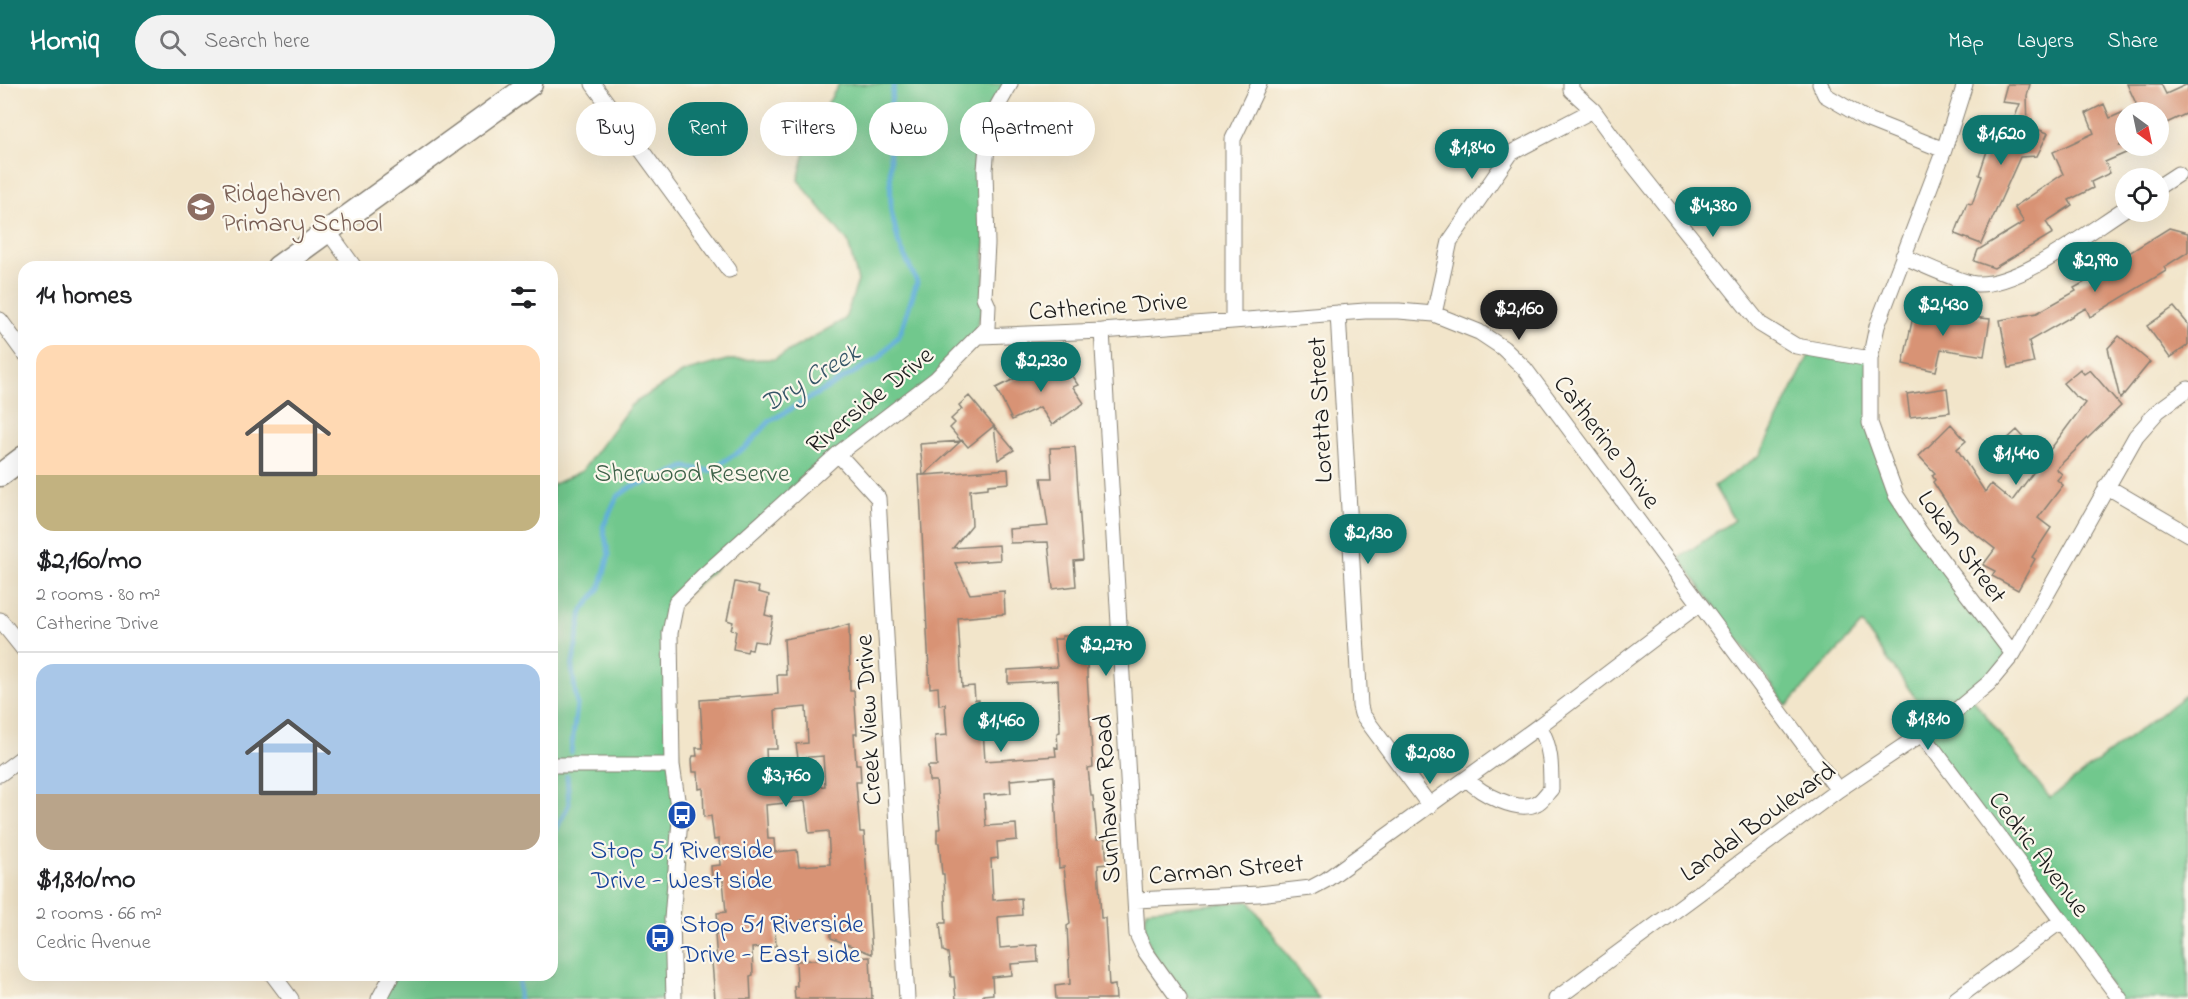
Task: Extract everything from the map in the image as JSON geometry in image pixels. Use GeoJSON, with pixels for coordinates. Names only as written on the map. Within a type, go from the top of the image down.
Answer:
{"type":"FeatureCollection","features":[{"type":"Feature","properties":{"kind":"main road"},"geometry":{"type":"LineString","coordinates":[[286,261],[531,84]]}},
{"type":"Feature","properties":{"kind":"main road"},"geometry":{"type":"LineString","coordinates":[[0,476],[18,462]]}},
{"type":"Feature","properties":{"kind":"street"},"geometry":{"type":"LineString","coordinates":[[593,84],[729,270]]}},
{"type":"Feature","properties":{"kind":"street"},"geometry":{"type":"LineString","coordinates":[[981,336],[987,327],[988,320],[988,306],[984,297],[987,244],[985,170],[989,121],[1010,84]]}},
{"type":"Feature","properties":{"kind":"street"},"geometry":{"type":"LineString","coordinates":[[1233,320],[1233,139],[1259,84]]}},
{"type":"Feature","properties":{"kind":"street"},"geometry":{"type":"LineString","coordinates":[[1571,84],[1571,90],[1593,110],[1760,324],[1796,346],[1870,358]]}},
{"type":"Feature","properties":{"kind":"street"},"geometry":{"type":"LineString","coordinates":[[1820,84],[1825,95],[1866,119],[1944,150]]}},
{"type":"Feature","properties":{"kind":"street","name":"Lokan Street"},"geometry":{"type":"LineString","coordinates":[[1965,84],[1944,150],[1877,326],[1870,358],[1870,423],[1896,495],[1920,532],[2013,654]]}},
{"type":"Feature","properties":{"kind":"street"},"geometry":{"type":"LineString","coordinates":[[1434,314],[1450,241],[1511,153],[1593,110]]}},
{"type":"Feature","properties":{"kind":"street"},"geometry":{"type":"LineString","coordinates":[[2169,180],[2178,174]]}},
{"type":"Feature","properties":{"kind":"street"},"geometry":{"type":"LineString","coordinates":[[1903,256],[1973,284],[1995,283],[2018,276],[2115,215]]}},
{"type":"Feature","properties":{"kind":"street"},"geometry":{"type":"LineString","coordinates":[[328,231],[350,261]]}},
{"type":"Feature","properties":{"kind":"street","name":"Catherine Drive"},"geometry":{"type":"LineString","coordinates":[[981,336],[1102,331],[1233,320],[1399,311],[1434,314],[1479,332],[1503,348],[1525,369],[1839,790]]}},
{"type":"Feature","properties":{"kind":"street","name":"Loretta Street"},"geometry":{"type":"LineString","coordinates":[[1338,313],[1360,706],[1362,714],[1430,806]]}},
{"type":"Feature","properties":{"kind":"street"},"geometry":{"type":"LineString","coordinates":[[0,320],[18,345]]}},
{"type":"Feature","properties":{"kind":"street","name":"Sunhaven Road"},"geometry":{"type":"LineString","coordinates":[[1102,331],[1137,934],[1144,951],[1179,999]]}},
{"type":"Feature","properties":{"kind":"street","name":"Riverside Drive"},"geometry":{"type":"LineString","coordinates":[[674,999],[672,919],[680,820],[672,765],[670,633],[676,603],[838,454],[936,379],[981,336]]}},
{"type":"Feature","properties":{"kind":"street","name":"Landal Boulevard"},"geometry":{"type":"LineString","coordinates":[[1556,999],[1839,790],[1923,735],[1989,683],[2013,654],[2136,436],[2158,411],[2188,389]]}},
{"type":"Feature","properties":{"kind":"street","name":"Creek View Drive"},"geometry":{"type":"LineString","coordinates":[[838,454],[878,498],[907,999]]}},
{"type":"Feature","properties":{"kind":"street"},"geometry":{"type":"LineString","coordinates":[[2106,486],[2188,534]]}},
{"type":"Feature","properties":{"kind":"street","name":"Carman Street"},"geometry":{"type":"LineString","coordinates":[[1136,900],[1259,894],[1311,888],[1326,880],[1467,779],[1699,604]]}},
{"type":"Feature","properties":{"kind":"street"},"geometry":{"type":"LineString","coordinates":[[0,620],[18,642]]}},
{"type":"Feature","properties":{"kind":"street"},"geometry":{"type":"LineString","coordinates":[[1467,779],[1478,790],[1517,807],[1537,803],[1551,789],[1551,761],[1546,737],[1539,726]]}},
{"type":"Feature","properties":{"kind":"street","name":"Cedric Avenue"},"geometry":{"type":"LineString","coordinates":[[1923,735],[2120,999]]}},
{"type":"Feature","properties":{"kind":"street"},"geometry":{"type":"LineString","coordinates":[[0,774],[18,760]]}},
{"type":"Feature","properties":{"kind":"street"},"geometry":{"type":"LineString","coordinates":[[558,765],[672,765]]}},
{"type":"Feature","properties":{"kind":"street"},"geometry":{"type":"LineString","coordinates":[[1956,999],[2061,921]]}},
{"type":"Feature","properties":{"kind":"street"},"geometry":{"type":"LineString","coordinates":[[278,981],[291,999]]}},
{"type":"Feature","properties":{"kind":"street"},"geometry":{"type":"LineString","coordinates":[[379,999],[389,981]]}},
{"type":"Feature","properties":{"kind":"green space","name":"Sherwood Reserve"},"geometry":{"type":"Polygon","coordinates":[[[839,84],[1010,84],[1000,102],[960,102],[960,156],[988,156],[983,306],[975,333],[952,363],[676,603],[670,633],[682,815],[674,999],[377,999],[387,981],[558,981],[558,482],[582,471],[631,405],[684,372],[727,360],[775,359],[845,319],[858,281],[848,242],[798,180],[804,156],[857,156],[857,102],[829,102],[839,84]]]}},
{"type":"Feature","properties":{"kind":"green space"},"geometry":{"type":"Polygon","coordinates":[[[1812,349],[1870,359],[1870,423],[1896,495],[2013,654],[1972,698],[2050,798],[2188,693],[2188,999],[2120,999],[1923,735],[1935,725],[1862,624],[1787,706],[1679,558],[1734,520],[1714,486],[1760,455],[1812,349]]]}},
{"type":"Feature","properties":{"kind":"green space"},"geometry":{"type":"Polygon","coordinates":[[[1249,901],[1319,999],[1190,999],[1152,952],[1145,931],[1146,910],[1249,901]]]}},
{"type":"Feature","properties":{"kind":"building"},"geometry":{"type":"Polygon","coordinates":[[[2007,84],[2030,84],[2027,96],[2028,126],[2048,133],[2037,156],[2020,157],[1981,244],[1955,234],[1967,203],[1972,204],[1995,127],[2009,132],[2020,104],[2002,102],[2007,84]]]}},
{"type":"Feature","properties":{"kind":"building"},"geometry":{"type":"Polygon","coordinates":[[[2127,84],[2161,84],[2166,94],[2188,84],[2188,113],[2169,122],[2169,102],[2135,102],[2127,84]]]}},
{"type":"Feature","properties":{"kind":"building"},"geometry":{"type":"Polygon","coordinates":[[[2104,104],[2110,118],[2115,116],[2115,156],[2119,156],[2105,162],[2110,173],[2091,182],[2093,188],[2069,200],[2072,205],[2046,222],[2053,233],[1994,268],[1974,261],[1978,250],[2024,222],[2014,207],[2063,174],[2053,152],[2094,133],[2086,113],[2104,104]]]}},
{"type":"Feature","properties":{"kind":"building"},"geometry":{"type":"Polygon","coordinates":[[[2169,228],[2188,233],[2188,252],[2164,267],[2166,271],[2090,317],[2086,308],[2029,341],[2034,363],[2009,368],[2000,320],[2037,313],[2076,291],[2074,288],[2103,272],[2102,270],[2169,228]]]}},
{"type":"Feature","properties":{"kind":"building"},"geometry":{"type":"Polygon","coordinates":[[[1915,307],[1951,315],[1990,319],[1984,356],[1941,349],[1936,371],[1903,364],[1915,307]]]}},
{"type":"Feature","properties":{"kind":"building"},"geometry":{"type":"Polygon","coordinates":[[[2174,307],[2188,324],[2188,345],[2170,358],[2147,326],[2174,307]]]}},
{"type":"Feature","properties":{"kind":"building"},"geometry":{"type":"Polygon","coordinates":[[[2119,336],[2150,362],[2120,399],[2108,348],[2119,336]]]}},
{"type":"Feature","properties":{"kind":"building"},"geometry":{"type":"Polygon","coordinates":[[[1054,363],[1061,373],[1067,369],[1078,385],[1073,387],[1084,403],[1052,425],[1040,407],[1012,420],[996,388],[1022,375],[1022,366],[1039,365],[1039,373],[1054,363]]]}},
{"type":"Feature","properties":{"kind":"building"},"geometry":{"type":"Polygon","coordinates":[[[2080,369],[2084,374],[2090,370],[2121,406],[2056,469],[2062,474],[2057,480],[2063,485],[2038,518],[2051,528],[2032,557],[2035,559],[2018,590],[1992,576],[1995,571],[1983,565],[1995,549],[1958,520],[1933,482],[1935,480],[1932,475],[1935,473],[1919,456],[1951,424],[1966,441],[1957,449],[1985,492],[1991,484],[2012,501],[2085,403],[2063,383],[2080,369]]]}},
{"type":"Feature","properties":{"kind":"building"},"geometry":{"type":"Polygon","coordinates":[[[1947,388],[1950,412],[1910,417],[1907,394],[1947,388]]]}},
{"type":"Feature","properties":{"kind":"building"},"geometry":{"type":"Polygon","coordinates":[[[969,396],[994,426],[968,447],[950,428],[955,423],[951,419],[962,409],[959,405],[969,396]]]}},
{"type":"Feature","properties":{"kind":"building"},"geometry":{"type":"Polygon","coordinates":[[[994,426],[1014,450],[998,460],[994,426]]]}},
{"type":"Feature","properties":{"kind":"building"},"geometry":{"type":"Polygon","coordinates":[[[2017,430],[2028,442],[2018,452],[2006,440],[2017,430]]]}},
{"type":"Feature","properties":{"kind":"building"},"geometry":{"type":"Polygon","coordinates":[[[961,441],[924,475],[1008,469],[1009,483],[970,490],[972,525],[953,548],[999,545],[1000,560],[955,563],[970,594],[1004,591],[1005,614],[958,618],[962,687],[974,686],[975,700],[979,700],[980,714],[1005,713],[1006,729],[983,730],[985,761],[1056,756],[1057,733],[1060,732],[1058,680],[1008,683],[1008,670],[1057,667],[1054,639],[1062,639],[1062,636],[1087,636],[1093,767],[1088,768],[1097,839],[1105,838],[1107,864],[1098,865],[1101,918],[1105,918],[1109,986],[1115,985],[1116,999],[1056,999],[1055,986],[1070,984],[1067,926],[1070,924],[1064,867],[1059,868],[1054,776],[1010,780],[1011,793],[984,795],[986,826],[1016,824],[1017,840],[997,842],[998,858],[991,859],[993,900],[1021,898],[1022,915],[998,917],[1000,948],[1037,945],[1038,962],[1011,964],[1012,975],[992,977],[993,994],[983,995],[983,999],[956,999],[948,953],[943,951],[940,923],[946,923],[944,874],[942,874],[939,843],[937,843],[937,829],[940,829],[936,781],[929,781],[928,766],[937,766],[935,736],[947,735],[945,704],[939,705],[938,687],[930,688],[919,475],[923,475],[920,444],[961,441]]]}},
{"type":"Feature","properties":{"kind":"building"},"geometry":{"type":"Polygon","coordinates":[[[1075,447],[1083,560],[1074,561],[1076,586],[1053,589],[1048,542],[1010,543],[1009,529],[1048,526],[1041,478],[1052,478],[1050,448],[1075,447]]]}},
{"type":"Feature","properties":{"kind":"building"},"geometry":{"type":"Polygon","coordinates":[[[735,582],[759,587],[758,592],[769,595],[765,615],[773,617],[768,643],[754,641],[752,650],[748,649],[747,652],[733,649],[736,631],[731,630],[733,622],[727,620],[735,582]]]}},
{"type":"Feature","properties":{"kind":"building"},"geometry":{"type":"Polygon","coordinates":[[[849,624],[850,691],[854,691],[857,734],[854,734],[856,764],[860,764],[861,782],[856,782],[860,832],[864,832],[872,954],[831,938],[831,920],[801,920],[802,923],[775,928],[776,946],[752,948],[751,999],[715,999],[712,962],[717,962],[715,934],[719,934],[717,913],[726,912],[723,880],[712,881],[711,866],[720,865],[719,839],[714,840],[711,816],[704,817],[703,788],[699,789],[698,772],[693,772],[692,759],[693,756],[697,756],[696,748],[703,748],[700,700],[778,694],[777,675],[786,675],[784,639],[827,631],[849,624]],[[806,707],[775,710],[777,749],[766,749],[768,791],[825,786],[823,756],[798,758],[796,744],[808,743],[806,707]],[[805,801],[766,805],[768,839],[774,839],[775,852],[797,850],[799,866],[830,864],[828,831],[809,833],[805,801]]]}},
{"type":"Feature","properties":{"kind":"building"},"geometry":{"type":"Polygon","coordinates":[[[870,957],[872,999],[795,999],[796,961],[870,957]]]}},
{"type":"Feature","properties":{"kind":"waterway","name":"Dry Creek"},"geometry":{"type":"LineString","coordinates":[[571,752],[577,705],[572,668],[582,611],[600,588],[609,555],[603,527],[617,497],[632,486],[658,479],[685,467],[709,471],[746,447],[770,421],[879,358],[900,334],[917,282],[899,244],[891,211],[889,114],[894,84]]}},
{"type":"Feature","properties":{"kind":"waterway","name":"Dry Creek"},"geometry":{"type":"LineString","coordinates":[[558,826],[569,804],[567,776]]}},
{"type":"Feature","properties":{"kind":"waterway","name":"Dry Creek"},"geometry":{"type":"LineString","coordinates":[[519,981],[519,999]]}},
{"type":"Feature","properties":{"kind":"place","name":"Ridgehaven Primary School"},"geometry":{"type":"Point","coordinates":[201,207]}},
{"type":"Feature","properties":{"kind":"place","name":"Stop 51 Riverside Drive - West side"},"geometry":{"type":"Point","coordinates":[682,815]}},
{"type":"Feature","properties":{"kind":"place","name":"Stop 51 Riverside Drive - East side"},"geometry":{"type":"Point","coordinates":[660,938]}}]}
